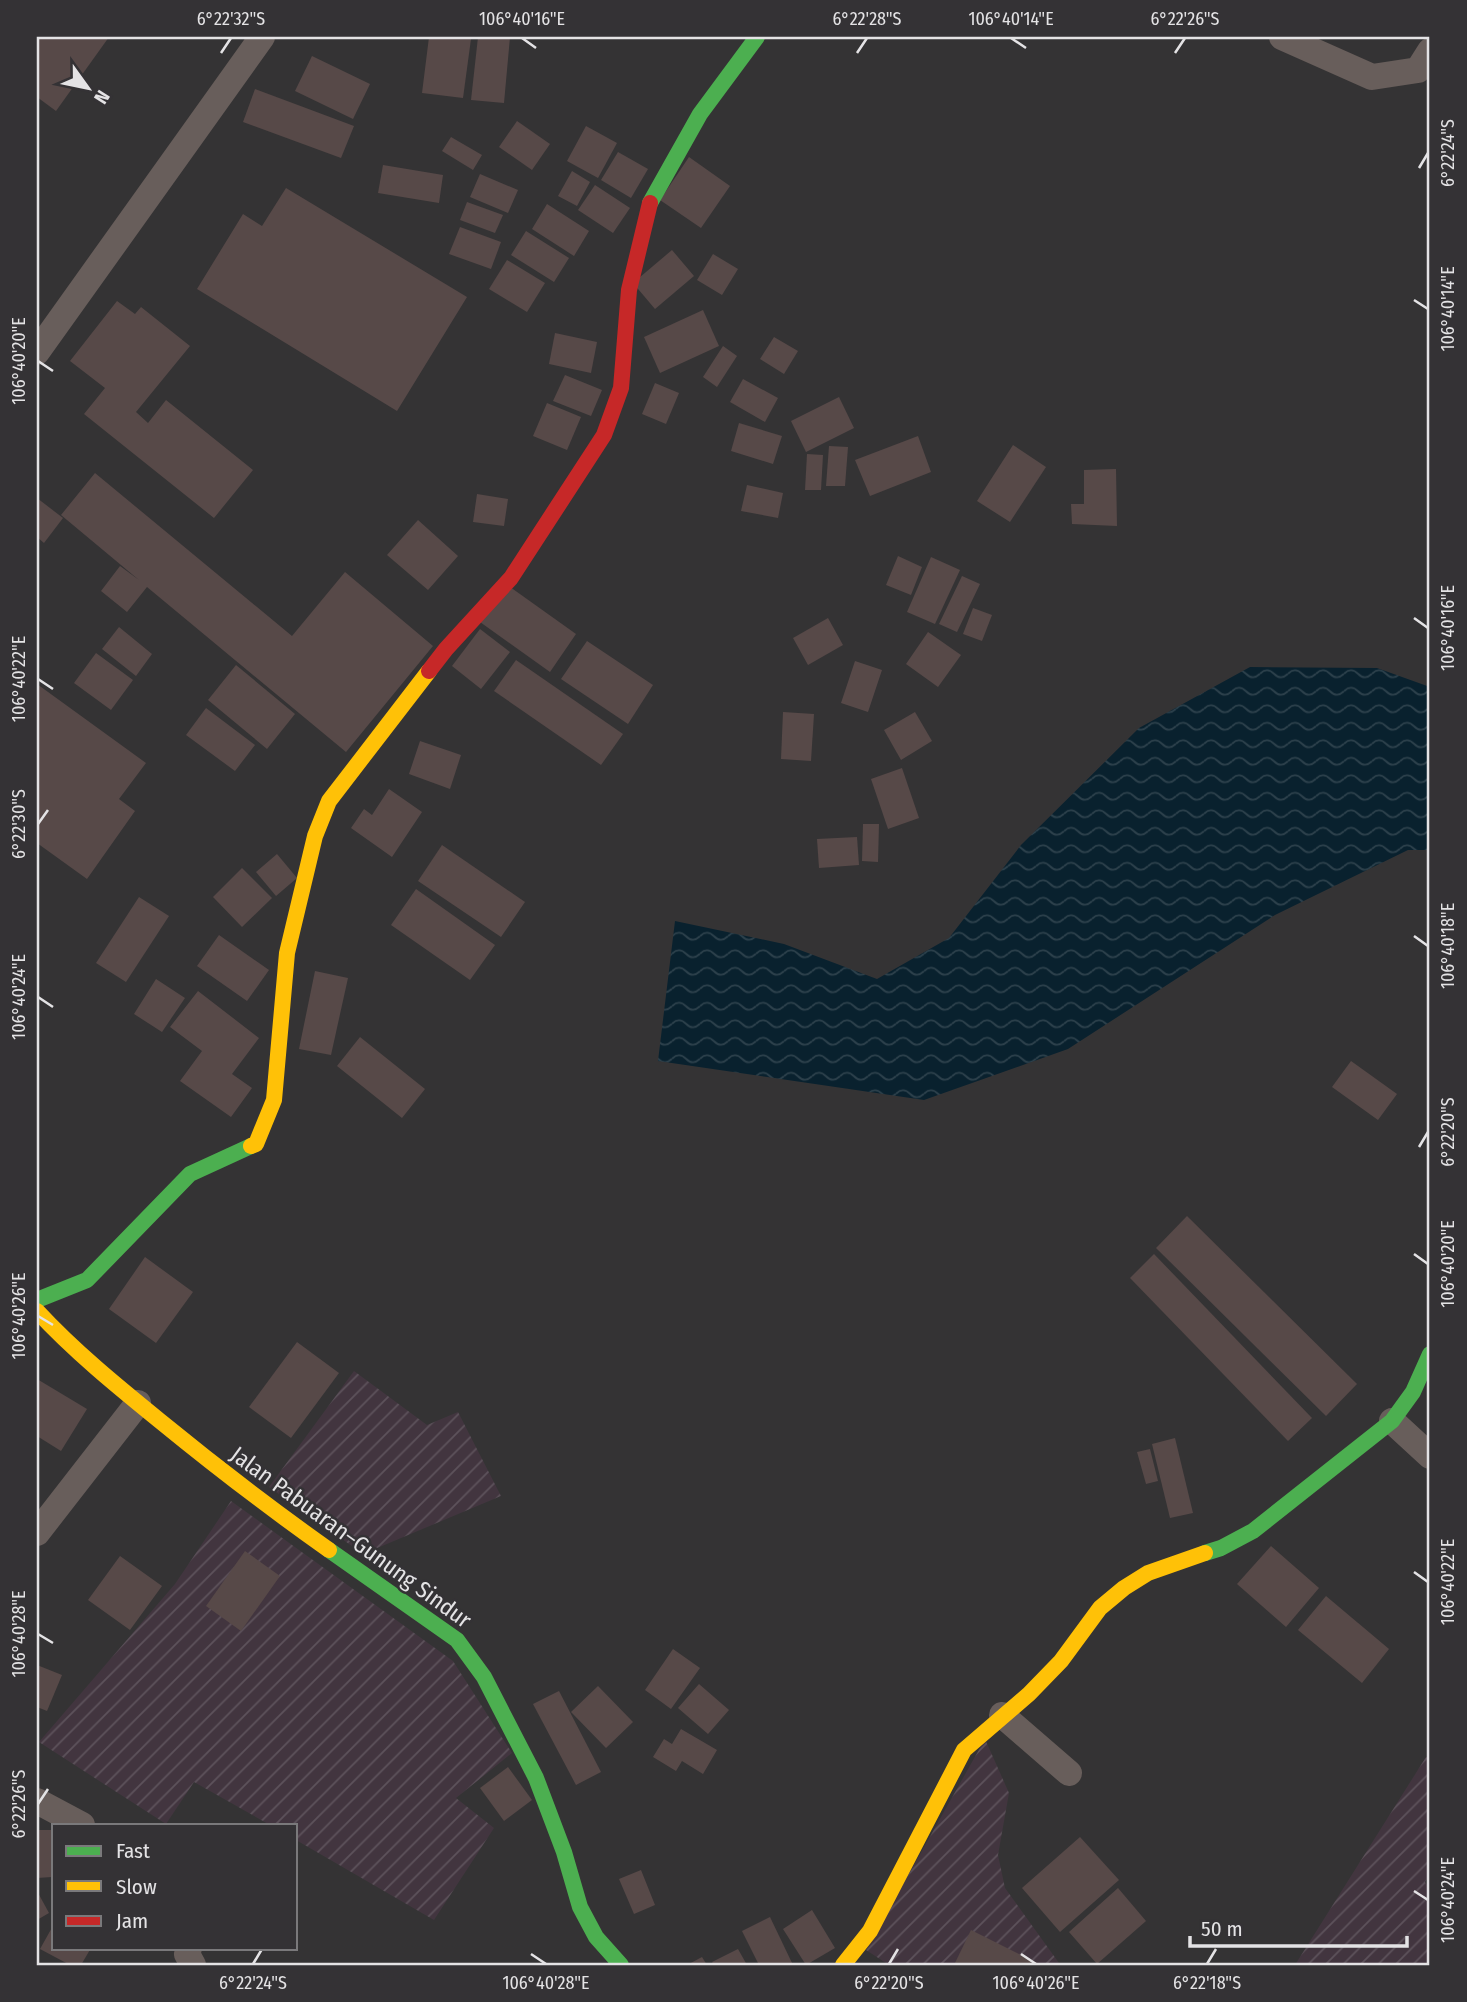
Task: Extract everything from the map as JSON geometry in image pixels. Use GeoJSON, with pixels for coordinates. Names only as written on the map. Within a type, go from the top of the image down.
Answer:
{"type":"FeatureCollection","features":[{"type":"Feature","properties":{"kind":"street"},"geometry":{"type":"LineString","coordinates":[[37,352],[262,37]]}},
{"type":"Feature","properties":{"kind":"street"},"geometry":{"type":"LineString","coordinates":[[37,1300],[87,1280],[190,1174],[256,1144],[274,1100],[287,953],[315,836],[329,801],[446,649],[511,578],[604,435],[621,388],[629,290],[651,200],[699,114],[757,37]]}},
{"type":"Feature","properties":{"kind":"street"},"geometry":{"type":"LineString","coordinates":[[1282,37],[1372,77],[1418,70],[1430,51]]}},
{"type":"Feature","properties":{"kind":"street","name":"Jalan Pabuaran–Gunung Sindur"},"geometry":{"type":"LineString","coordinates":[[37,1311],[61,1337],[138,1403],[255,1497],[457,1640],[484,1677],[536,1777],[564,1852],[580,1908],[596,1937],[621,1965]]}},
{"type":"Feature","properties":{"kind":"street"},"geometry":{"type":"LineString","coordinates":[[843,1965],[870,1931],[964,1750],[1029,1694],[1061,1661],[1100,1608],[1148,1573],[1221,1548],[1253,1531],[1392,1421],[1413,1392],[1430,1354]]}},
{"type":"Feature","properties":{"kind":"street"},"geometry":{"type":"LineString","coordinates":[[37,1533],[138,1403]]}},
{"type":"Feature","properties":{"kind":"street"},"geometry":{"type":"LineString","coordinates":[[1392,1421],[1430,1456]]}},
{"type":"Feature","properties":{"kind":"street"},"geometry":{"type":"LineString","coordinates":[[1002,1716],[1069,1773]]}},
{"type":"Feature","properties":{"kind":"street"},"geometry":{"type":"LineString","coordinates":[[37,1801],[80,1824]]}},
{"type":"Feature","properties":{"kind":"shaded area"},"geometry":{"type":"Polygon","coordinates":[[[354,1371],[427,1425],[458,1412],[501,1496],[363,1554],[269,1487],[354,1371]]]}},
{"type":"Feature","properties":{"kind":"shaded area"},"geometry":{"type":"Polygon","coordinates":[[[231,1501],[453,1661],[512,1753],[456,1798],[494,1828],[434,1920],[298,1841],[298,1824],[268,1824],[194,1782],[166,1824],[39,1742],[175,1584],[231,1501]]]}},
{"type":"Feature","properties":{"kind":"shaded area"},"geometry":{"type":"Polygon","coordinates":[[[985,1739],[1009,1793],[998,1855],[1005,1888],[1059,1963],[1064,1965],[889,1965],[866,1950],[985,1739]]]}},
{"type":"Feature","properties":{"kind":"shaded area"},"geometry":{"type":"Polygon","coordinates":[[[1426,1757],[1430,1759],[1430,1873],[1425,1882],[1430,1889],[1430,1965],[1295,1965],[1426,1757]]]}},
{"type":"Feature","properties":{"kind":"water"},"geometry":{"type":"Polygon","coordinates":[[[1250,667],[1377,668],[1430,687],[1430,850],[1408,850],[1275,915],[1068,1049],[924,1100],[658,1061],[675,921],[784,944],[877,979],[949,938],[1021,845],[1139,728],[1250,667]]]}},
{"type":"Feature","properties":{"kind":"building"},"geometry":{"type":"Polygon","coordinates":[[[37,37],[109,37],[56,111],[37,97],[37,37]]]}},
{"type":"Feature","properties":{"kind":"building"},"geometry":{"type":"Polygon","coordinates":[[[429,37],[471,39],[463,98],[422,93],[429,37]]]}},
{"type":"Feature","properties":{"kind":"building"},"geometry":{"type":"Polygon","coordinates":[[[478,37],[510,37],[504,103],[471,100],[478,37]]]}},
{"type":"Feature","properties":{"kind":"building"},"geometry":{"type":"Polygon","coordinates":[[[312,56],[370,84],[353,119],[295,91],[312,56]]]}},
{"type":"Feature","properties":{"kind":"building"},"geometry":{"type":"Polygon","coordinates":[[[255,89],[354,126],[341,158],[243,122],[255,89]]]}},
{"type":"Feature","properties":{"kind":"building"},"geometry":{"type":"Polygon","coordinates":[[[517,121],[550,144],[532,170],[499,147],[517,121]]]}},
{"type":"Feature","properties":{"kind":"building"},"geometry":{"type":"Polygon","coordinates":[[[586,126],[617,143],[598,178],[567,161],[586,126]]]}},
{"type":"Feature","properties":{"kind":"building"},"geometry":{"type":"Polygon","coordinates":[[[451,137],[482,155],[473,170],[442,151],[451,137]]]}},
{"type":"Feature","properties":{"kind":"building"},"geometry":{"type":"Polygon","coordinates":[[[618,152],[648,169],[631,198],[601,180],[618,152]]]}},
{"type":"Feature","properties":{"kind":"building"},"geometry":{"type":"Polygon","coordinates":[[[689,157],[730,186],[701,228],[660,200],[689,157]]]}},
{"type":"Feature","properties":{"kind":"building"},"geometry":{"type":"Polygon","coordinates":[[[383,165],[443,175],[439,203],[378,193],[383,165]]]}},
{"type":"Feature","properties":{"kind":"building"},"geometry":{"type":"Polygon","coordinates":[[[572,171],[590,182],[577,206],[558,196],[572,171]]]}},
{"type":"Feature","properties":{"kind":"building"},"geometry":{"type":"Polygon","coordinates":[[[480,174],[518,190],[508,213],[470,197],[480,174]]]}},
{"type":"Feature","properties":{"kind":"building"},"geometry":{"type":"Polygon","coordinates":[[[595,185],[630,208],[613,233],[578,210],[595,185]]]}},
{"type":"Feature","properties":{"kind":"building"},"geometry":{"type":"Polygon","coordinates":[[[286,188],[467,297],[397,411],[197,289],[243,214],[262,226],[286,188]]]}},
{"type":"Feature","properties":{"kind":"building"},"geometry":{"type":"Polygon","coordinates":[[[467,202],[503,215],[495,233],[460,220],[467,202]]]}},
{"type":"Feature","properties":{"kind":"building"},"geometry":{"type":"Polygon","coordinates":[[[547,204],[589,231],[574,256],[532,229],[547,204]]]}},
{"type":"Feature","properties":{"kind":"building"},"geometry":{"type":"Polygon","coordinates":[[[460,227],[501,242],[491,269],[449,254],[460,227]]]}},
{"type":"Feature","properties":{"kind":"building"},"geometry":{"type":"Polygon","coordinates":[[[526,231],[569,258],[554,282],[511,255],[526,231]]]}},
{"type":"Feature","properties":{"kind":"building"},"geometry":{"type":"Polygon","coordinates":[[[672,250],[694,276],[655,309],[633,283],[672,250]]]}},
{"type":"Feature","properties":{"kind":"building"},"geometry":{"type":"Polygon","coordinates":[[[713,254],[738,269],[722,295],[697,280],[713,254]]]}},
{"type":"Feature","properties":{"kind":"building"},"geometry":{"type":"Polygon","coordinates":[[[507,260],[545,283],[527,312],[489,289],[507,260]]]}},
{"type":"Feature","properties":{"kind":"building"},"geometry":{"type":"Polygon","coordinates":[[[117,301],[135,314],[141,307],[190,346],[136,412],[148,423],[166,400],[253,470],[214,518],[84,414],[105,388],[70,361],[117,301]]]}},
{"type":"Feature","properties":{"kind":"building"},"geometry":{"type":"Polygon","coordinates":[[[703,310],[719,346],[660,373],[644,337],[703,310]]]}},
{"type":"Feature","properties":{"kind":"building"},"geometry":{"type":"Polygon","coordinates":[[[555,333],[597,342],[591,373],[549,364],[555,333]]]}},
{"type":"Feature","properties":{"kind":"building"},"geometry":{"type":"Polygon","coordinates":[[[774,337],[798,351],[784,374],[760,359],[774,337]]]}},
{"type":"Feature","properties":{"kind":"building"},"geometry":{"type":"Polygon","coordinates":[[[723,346],[737,356],[717,387],[703,377],[723,346]]]}},
{"type":"Feature","properties":{"kind":"building"},"geometry":{"type":"Polygon","coordinates":[[[565,375],[602,390],[591,416],[553,401],[565,375]]]}},
{"type":"Feature","properties":{"kind":"building"},"geometry":{"type":"Polygon","coordinates":[[[743,379],[778,398],[765,422],[730,402],[743,379]]]}},
{"type":"Feature","properties":{"kind":"building"},"geometry":{"type":"Polygon","coordinates":[[[655,383],[679,393],[666,424],[642,414],[655,383]]]}},
{"type":"Feature","properties":{"kind":"building"},"geometry":{"type":"Polygon","coordinates":[[[839,397],[854,428],[806,452],[791,421],[839,397]]]}},
{"type":"Feature","properties":{"kind":"building"},"geometry":{"type":"Polygon","coordinates":[[[547,403],[581,417],[567,450],[533,436],[547,403]]]}},
{"type":"Feature","properties":{"kind":"building"},"geometry":{"type":"Polygon","coordinates":[[[739,423],[782,436],[773,464],[731,451],[739,423]]]}},
{"type":"Feature","properties":{"kind":"building"},"geometry":{"type":"Polygon","coordinates":[[[918,436],[931,472],[870,496],[855,460],[918,436]]]}},
{"type":"Feature","properties":{"kind":"building"},"geometry":{"type":"Polygon","coordinates":[[[1013,445],[1046,467],[1010,522],[977,501],[1013,445]]]}},
{"type":"Feature","properties":{"kind":"building"},"geometry":{"type":"Polygon","coordinates":[[[829,446],[848,447],[845,486],[826,486],[829,446]]]}},
{"type":"Feature","properties":{"kind":"building"},"geometry":{"type":"Polygon","coordinates":[[[807,454],[823,455],[821,490],[805,490],[807,454]]]}},
{"type":"Feature","properties":{"kind":"building"},"geometry":{"type":"Polygon","coordinates":[[[1116,469],[1117,526],[1072,524],[1071,504],[1084,504],[1084,470],[1116,469]]]}},
{"type":"Feature","properties":{"kind":"building"},"geometry":{"type":"Polygon","coordinates":[[[95,473],[292,636],[345,572],[433,646],[346,752],[147,587],[127,612],[101,591],[120,566],[139,580],[61,515],[95,473]]]}},
{"type":"Feature","properties":{"kind":"building"},"geometry":{"type":"Polygon","coordinates":[[[747,485],[783,493],[778,518],[741,511],[747,485]]]}},
{"type":"Feature","properties":{"kind":"building"},"geometry":{"type":"Polygon","coordinates":[[[477,494],[508,499],[504,526],[473,522],[477,494]]]}},
{"type":"Feature","properties":{"kind":"building"},"geometry":{"type":"Polygon","coordinates":[[[37,498],[63,518],[44,543],[37,537],[37,498]]]}},
{"type":"Feature","properties":{"kind":"building"},"geometry":{"type":"Polygon","coordinates":[[[418,520],[458,556],[428,590],[387,555],[418,520]]]}},
{"type":"Feature","properties":{"kind":"building"},"geometry":{"type":"Polygon","coordinates":[[[898,556],[922,567],[911,595],[886,585],[898,556]]]}},
{"type":"Feature","properties":{"kind":"building"},"geometry":{"type":"Polygon","coordinates":[[[931,557],[960,570],[935,624],[907,612],[931,557]]]}},
{"type":"Feature","properties":{"kind":"building"},"geometry":{"type":"Polygon","coordinates":[[[962,576],[980,584],[957,632],[939,624],[962,576]]]}},
{"type":"Feature","properties":{"kind":"building"},"geometry":{"type":"Polygon","coordinates":[[[506,584],[576,634],[550,672],[480,622],[506,584]]]}},
{"type":"Feature","properties":{"kind":"building"},"geometry":{"type":"Polygon","coordinates":[[[973,608],[992,615],[982,641],[963,634],[973,608]]]}},
{"type":"Feature","properties":{"kind":"building"},"geometry":{"type":"Polygon","coordinates":[[[828,618],[843,645],[808,665],[793,638],[828,618]]]}},
{"type":"Feature","properties":{"kind":"building"},"geometry":{"type":"Polygon","coordinates":[[[119,627],[152,654],[136,676],[102,649],[119,627]]]}},
{"type":"Feature","properties":{"kind":"building"},"geometry":{"type":"Polygon","coordinates":[[[480,629],[510,652],[481,689],[452,666],[480,629]]]}},
{"type":"Feature","properties":{"kind":"building"},"geometry":{"type":"Polygon","coordinates":[[[928,632],[961,655],[938,687],[906,664],[928,632]]]}},
{"type":"Feature","properties":{"kind":"building"},"geometry":{"type":"Polygon","coordinates":[[[587,641],[653,685],[628,724],[561,679],[587,641]]]}},
{"type":"Feature","properties":{"kind":"building"},"geometry":{"type":"Polygon","coordinates":[[[96,653],[133,680],[111,710],[74,683],[96,653]]]}},
{"type":"Feature","properties":{"kind":"building"},"geometry":{"type":"Polygon","coordinates":[[[516,660],[623,734],[601,765],[494,691],[516,660]]]}},
{"type":"Feature","properties":{"kind":"building"},"geometry":{"type":"Polygon","coordinates":[[[855,661],[882,670],[868,712],[841,703],[855,661]]]}},
{"type":"Feature","properties":{"kind":"building"},"geometry":{"type":"Polygon","coordinates":[[[236,665],[295,714],[267,749],[208,700],[236,665]]]}},
{"type":"Feature","properties":{"kind":"building"},"geometry":{"type":"Polygon","coordinates":[[[37,684],[146,763],[119,799],[135,811],[87,879],[37,843],[37,684]]]}},
{"type":"Feature","properties":{"kind":"building"},"geometry":{"type":"Polygon","coordinates":[[[206,708],[255,745],[235,771],[186,735],[206,708]]]}},
{"type":"Feature","properties":{"kind":"building"},"geometry":{"type":"Polygon","coordinates":[[[783,712],[814,714],[811,761],[781,759],[783,712]]]}},
{"type":"Feature","properties":{"kind":"building"},"geometry":{"type":"Polygon","coordinates":[[[915,712],[932,741],[901,760],[884,730],[915,712]]]}},
{"type":"Feature","properties":{"kind":"building"},"geometry":{"type":"Polygon","coordinates":[[[420,741],[461,755],[450,789],[409,774],[420,741]]]}},
{"type":"Feature","properties":{"kind":"building"},"geometry":{"type":"Polygon","coordinates":[[[902,768],[919,818],[888,829],[871,779],[902,768]]]}},
{"type":"Feature","properties":{"kind":"building"},"geometry":{"type":"Polygon","coordinates":[[[389,789],[422,812],[392,857],[351,828],[364,809],[372,815],[389,789]]]}},
{"type":"Feature","properties":{"kind":"building"},"geometry":{"type":"Polygon","coordinates":[[[863,824],[879,824],[878,862],[862,861],[863,824]]]}},
{"type":"Feature","properties":{"kind":"building"},"geometry":{"type":"Polygon","coordinates":[[[857,837],[859,865],[819,868],[817,839],[857,837]]]}},
{"type":"Feature","properties":{"kind":"building"},"geometry":{"type":"Polygon","coordinates":[[[442,845],[525,902],[501,937],[418,881],[442,845]]]}},
{"type":"Feature","properties":{"kind":"building"},"geometry":{"type":"Polygon","coordinates":[[[277,854],[297,878],[276,896],[256,872],[277,854]]]}},
{"type":"Feature","properties":{"kind":"building"},"geometry":{"type":"Polygon","coordinates":[[[242,868],[272,898],[242,927],[213,897],[242,868]]]}},
{"type":"Feature","properties":{"kind":"building"},"geometry":{"type":"Polygon","coordinates":[[[416,889],[495,945],[470,980],[391,925],[416,889]]]}},
{"type":"Feature","properties":{"kind":"building"},"geometry":{"type":"Polygon","coordinates":[[[139,897],[169,916],[126,982],[96,963],[139,897]]]}},
{"type":"Feature","properties":{"kind":"building"},"geometry":{"type":"Polygon","coordinates":[[[219,935],[269,970],[247,1001],[197,966],[219,935]]]}},
{"type":"Feature","properties":{"kind":"building"},"geometry":{"type":"Polygon","coordinates":[[[315,971],[348,978],[331,1055],[299,1049],[315,971]]]}},
{"type":"Feature","properties":{"kind":"building"},"geometry":{"type":"Polygon","coordinates":[[[156,979],[185,998],[162,1032],[134,1014],[156,979]]]}},
{"type":"Feature","properties":{"kind":"building"},"geometry":{"type":"Polygon","coordinates":[[[198,991],[259,1038],[232,1074],[252,1088],[231,1117],[180,1081],[202,1051],[170,1027],[198,991]]]}},
{"type":"Feature","properties":{"kind":"building"},"geometry":{"type":"Polygon","coordinates":[[[360,1037],[425,1089],[402,1118],[337,1066],[360,1037]]]}},
{"type":"Feature","properties":{"kind":"building"},"geometry":{"type":"Polygon","coordinates":[[[1351,1061],[1397,1094],[1378,1120],[1332,1087],[1351,1061]]]}},
{"type":"Feature","properties":{"kind":"building"},"geometry":{"type":"Polygon","coordinates":[[[1187,1216],[1357,1384],[1326,1416],[1156,1248],[1187,1216]]]}},
{"type":"Feature","properties":{"kind":"building"},"geometry":{"type":"Polygon","coordinates":[[[1154,1254],[1312,1418],[1288,1441],[1130,1278],[1154,1254]]]}},
{"type":"Feature","properties":{"kind":"building"},"geometry":{"type":"Polygon","coordinates":[[[145,1257],[193,1292],[156,1343],[109,1309],[145,1257]]]}},
{"type":"Feature","properties":{"kind":"building"},"geometry":{"type":"Polygon","coordinates":[[[297,1342],[339,1373],[291,1438],[249,1407],[297,1342]]]}},
{"type":"Feature","properties":{"kind":"building"},"geometry":{"type":"Polygon","coordinates":[[[37,1379],[87,1409],[61,1451],[37,1436],[37,1379]]]}},
{"type":"Feature","properties":{"kind":"building"},"geometry":{"type":"Polygon","coordinates":[[[1175,1438],[1193,1513],[1170,1518],[1152,1444],[1175,1438]]]}},
{"type":"Feature","properties":{"kind":"building"},"geometry":{"type":"Polygon","coordinates":[[[1150,1449],[1158,1481],[1146,1484],[1137,1452],[1150,1449]]]}},
{"type":"Feature","properties":{"kind":"building"},"geometry":{"type":"Polygon","coordinates":[[[1271,1546],[1319,1588],[1286,1627],[1237,1584],[1271,1546]]]}},
{"type":"Feature","properties":{"kind":"building"},"geometry":{"type":"Polygon","coordinates":[[[245,1551],[280,1576],[241,1631],[206,1606],[245,1551]]]}},
{"type":"Feature","properties":{"kind":"building"},"geometry":{"type":"Polygon","coordinates":[[[120,1556],[162,1586],[130,1630],[88,1600],[120,1556]]]}},
{"type":"Feature","properties":{"kind":"building"},"geometry":{"type":"Polygon","coordinates":[[[1326,1596],[1389,1649],[1362,1683],[1298,1630],[1326,1596]]]}},
{"type":"Feature","properties":{"kind":"building"},"geometry":{"type":"Polygon","coordinates":[[[673,1649],[700,1668],[671,1709],[645,1690],[673,1649]]]}},
{"type":"Feature","properties":{"kind":"building"},"geometry":{"type":"Polygon","coordinates":[[[37,1665],[62,1675],[47,1711],[37,1707],[37,1665]]]}},
{"type":"Feature","properties":{"kind":"building"},"geometry":{"type":"Polygon","coordinates":[[[699,1684],[729,1710],[708,1734],[678,1708],[699,1684]]]}},
{"type":"Feature","properties":{"kind":"building"},"geometry":{"type":"Polygon","coordinates":[[[598,1686],[633,1722],[606,1748],[571,1712],[598,1686]]]}},
{"type":"Feature","properties":{"kind":"building"},"geometry":{"type":"Polygon","coordinates":[[[559,1691],[601,1772],[576,1785],[533,1704],[559,1691]]]}},
{"type":"Feature","properties":{"kind":"building"},"geometry":{"type":"Polygon","coordinates":[[[681,1729],[717,1750],[703,1774],[682,1761],[676,1771],[653,1757],[664,1739],[672,1744],[681,1729]]]}},
{"type":"Feature","properties":{"kind":"building"},"geometry":{"type":"Polygon","coordinates":[[[508,1767],[532,1800],[504,1821],[480,1788],[508,1767]]]}},
{"type":"Feature","properties":{"kind":"building"},"geometry":{"type":"Polygon","coordinates":[[[37,1830],[52,1830],[52,1877],[37,1878],[37,1830]]]}},
{"type":"Feature","properties":{"kind":"building"},"geometry":{"type":"Polygon","coordinates":[[[1080,1837],[1119,1880],[1060,1932],[1022,1888],[1080,1837]]]}},
{"type":"Feature","properties":{"kind":"building"},"geometry":{"type":"Polygon","coordinates":[[[641,1870],[655,1905],[634,1914],[619,1879],[641,1870]]]}},
{"type":"Feature","properties":{"kind":"building"},"geometry":{"type":"Polygon","coordinates":[[[1118,1888],[1146,1921],[1097,1964],[1069,1932],[1118,1888]]]}},
{"type":"Feature","properties":{"kind":"building"},"geometry":{"type":"Polygon","coordinates":[[[37,1891],[49,1913],[37,1920],[37,1891]]]}},
{"type":"Feature","properties":{"kind":"building"},"geometry":{"type":"Polygon","coordinates":[[[812,1910],[835,1948],[806,1965],[783,1929],[812,1910]]]}},
{"type":"Feature","properties":{"kind":"building"},"geometry":{"type":"Polygon","coordinates":[[[770,1917],[793,1965],[759,1965],[742,1931],[770,1917]]]}},
{"type":"Feature","properties":{"kind":"building"},"geometry":{"type":"Polygon","coordinates":[[[52,1928],[52,1950],[90,1950],[81,1965],[70,1965],[40,1949],[52,1928]]]}},
{"type":"Feature","properties":{"kind":"building"},"geometry":{"type":"Polygon","coordinates":[[[971,1930],[1041,1965],[954,1965],[971,1930]]]}},
{"type":"Feature","properties":{"kind":"building"},"geometry":{"type":"Polygon","coordinates":[[[738,1949],[747,1965],[714,1965],[712,1962],[738,1949]]]}},
{"type":"Feature","properties":{"kind":"building"},"geometry":{"type":"Polygon","coordinates":[[[702,1957],[707,1965],[687,1965],[702,1957]]]}},
{"type":"Feature","properties":{"kind":"traffic: fast"},"geometry":{"type":"LineString","coordinates":[[650,203],[700,114],[757,37]]}},
{"type":"Feature","properties":{"kind":"traffic: fast"},"geometry":{"type":"LineString","coordinates":[[37,1300],[87,1280],[190,1174],[251,1146]]}},
{"type":"Feature","properties":{"kind":"traffic: fast"},"geometry":{"type":"LineString","coordinates":[[1205,1553],[1221,1548],[1253,1531],[1392,1421],[1413,1392],[1430,1354]]}},
{"type":"Feature","properties":{"kind":"traffic: fast"},"geometry":{"type":"LineString","coordinates":[[329,1550],[457,1640],[484,1677],[536,1778],[564,1852],[580,1907],[596,1937],[621,1965]]}},
{"type":"Feature","properties":{"kind":"traffic: slow"},"geometry":{"type":"LineString","coordinates":[[251,1146],[256,1144],[274,1100],[287,953],[315,836],[329,801],[429,671]]}},
{"type":"Feature","properties":{"kind":"traffic: slow"},"geometry":{"type":"LineString","coordinates":[[37,1311],[81,1354],[144,1408],[243,1487],[329,1550]]}},
{"type":"Feature","properties":{"kind":"traffic: slow"},"geometry":{"type":"LineString","coordinates":[[843,1965],[870,1931],[964,1750],[1029,1694],[1061,1661],[1100,1608],[1124,1588],[1148,1573],[1205,1553]]}},
{"type":"Feature","properties":{"kind":"traffic: jam"},"geometry":{"type":"LineString","coordinates":[[429,671],[511,578],[604,435],[621,388],[629,290],[650,203]]}}]}
